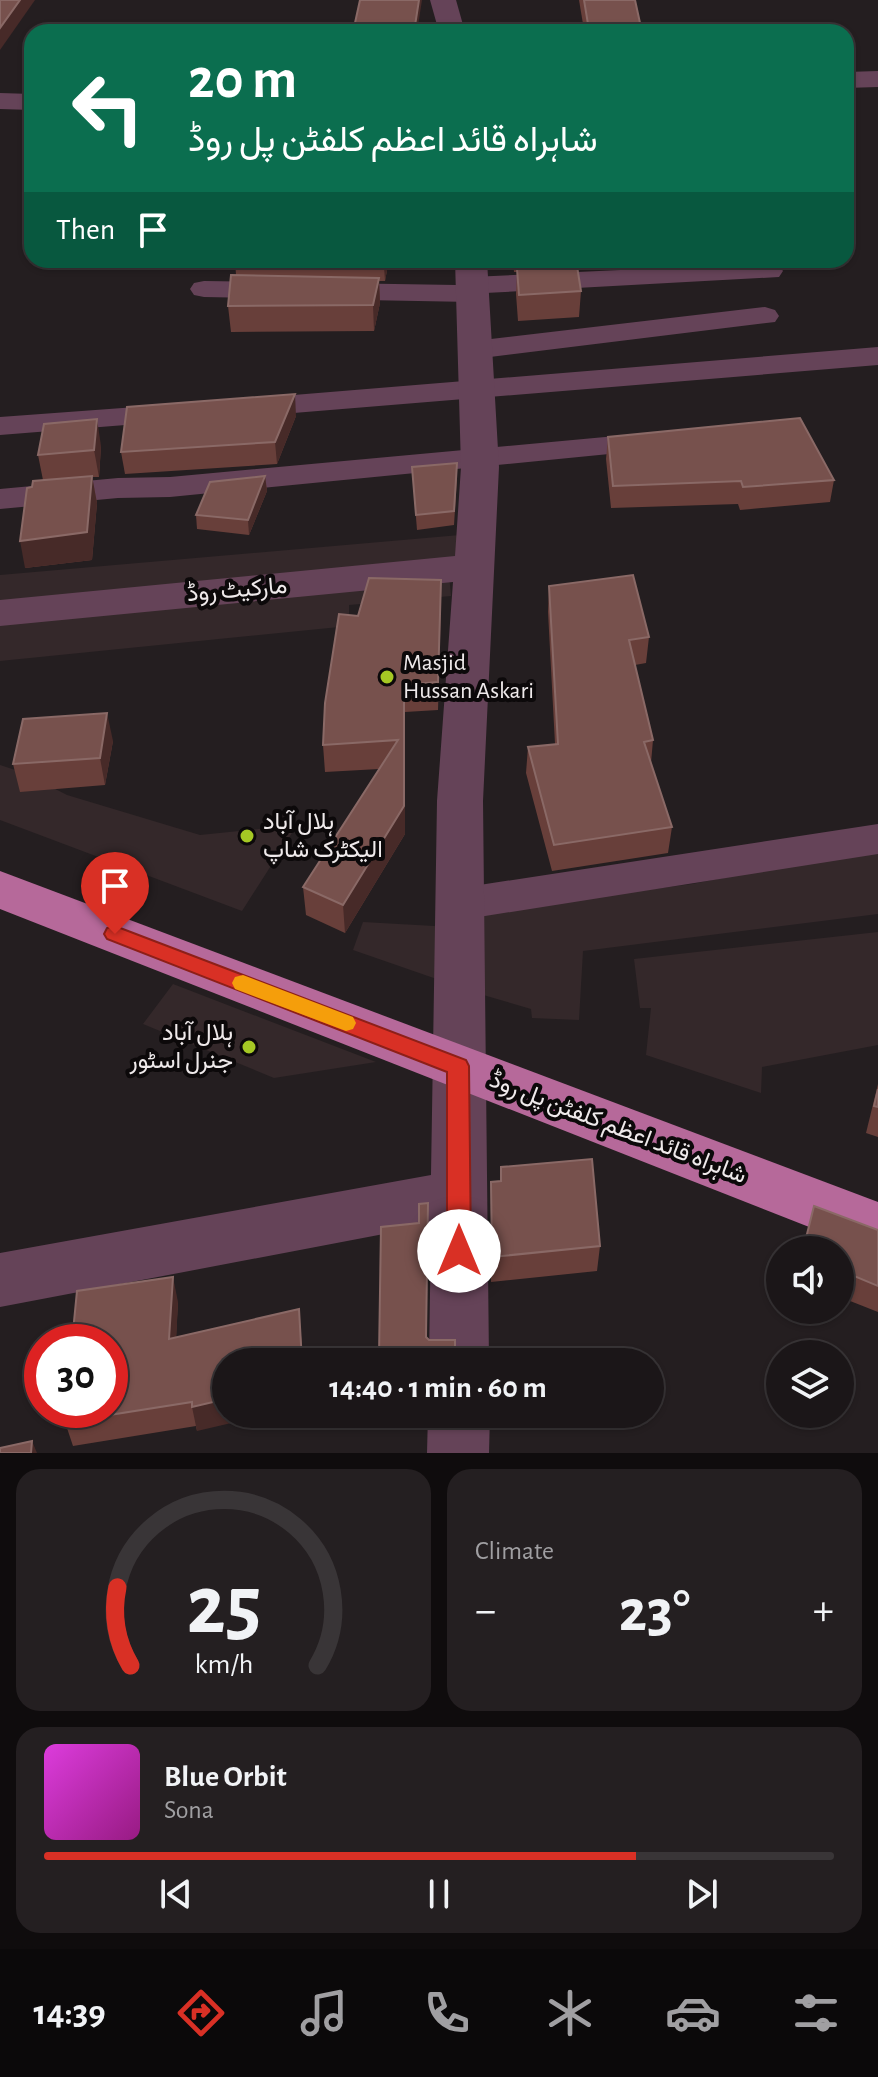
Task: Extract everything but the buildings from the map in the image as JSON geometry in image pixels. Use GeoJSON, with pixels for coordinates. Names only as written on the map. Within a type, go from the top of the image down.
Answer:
{"type":"FeatureCollection","features":[{"type":"Feature","properties":{"kind":"highway","name":"شاہراہ قائد اعظم کلفٹن پل روڈ"},"geometry":{"type":"LineString","coordinates":[[0,889],[878,1228]]}},
{"type":"Feature","properties":{"kind":"street"},"geometry":{"type":"LineString","coordinates":[[443,0],[450,24]]}},
{"type":"Feature","properties":{"kind":"street"},"geometry":{"type":"LineString","coordinates":[[854,80],[878,79]]}},
{"type":"Feature","properties":{"kind":"street"},"geometry":{"type":"LineString","coordinates":[[0,101],[24,102]]}},
{"type":"Feature","properties":{"kind":"street"},"geometry":{"type":"LineString","coordinates":[[204,289],[769,271]]}},
{"type":"Feature","properties":{"kind":"street"},"geometry":{"type":"LineString","coordinates":[[459,1348],[460,801],[480,456],[471,280]]}},
{"type":"Feature","properties":{"kind":"street"},"geometry":{"type":"LineString","coordinates":[[474,350],[765,316]]}},
{"type":"Feature","properties":{"kind":"street"},"geometry":{"type":"LineString","coordinates":[[0,426],[477,391],[878,356]]}},
{"type":"Feature","properties":{"kind":"street"},"geometry":{"type":"LineString","coordinates":[[0,499],[118,488],[170,487],[480,456],[693,439]]}},
{"type":"Feature","properties":{"kind":"street","name":"مارکیٹ روڈ"},"geometry":{"type":"LineString","coordinates":[[0,613],[474,567]]}},
{"type":"Feature","properties":{"kind":"street"},"geometry":{"type":"LineString","coordinates":[[460,904],[878,839]]}},
{"type":"Feature","properties":{"kind":"street"},"geometry":{"type":"LineString","coordinates":[[0,1280],[459,1195]]}},
{"type":"Feature","properties":{"kind":"street"},"geometry":{"type":"LineString","coordinates":[[458,1453],[459,1428]]}},
{"type":"Feature","properties":{"kind":"shaded area"},"geometry":{"type":"Polygon","coordinates":[[[460,535],[455,564],[0,604],[0,575],[460,535]]]}},
{"type":"Feature","properties":{"kind":"shaded area"},"geometry":{"type":"Polygon","coordinates":[[[449,574],[451,596],[349,605],[349,626],[0,661],[0,622],[449,574]]]}},
{"type":"Feature","properties":{"kind":"shaded area"},"geometry":{"type":"Polygon","coordinates":[[[0,765],[24,773],[67,795],[200,835],[297,825],[242,911],[0,820],[0,765]]]}},
{"type":"Feature","properties":{"kind":"shaded area"},"geometry":{"type":"Polygon","coordinates":[[[878,848],[878,914],[583,951],[579,1020],[532,1018],[531,1009],[473,992],[477,912],[692,884],[878,848]]]}},
{"type":"Feature","properties":{"kind":"shaded area"},"geometry":{"type":"Polygon","coordinates":[[[363,922],[452,927],[451,984],[353,950],[363,922]]]}},
{"type":"Feature","properties":{"kind":"shaded area"},"geometry":{"type":"Polygon","coordinates":[[[878,932],[878,1045],[762,1067],[761,1093],[646,1055],[651,1008],[640,1008],[634,959],[878,932]]]}},
{"type":"Feature","properties":{"kind":"shaded area"},"geometry":{"type":"Polygon","coordinates":[[[173,984],[376,1062],[274,1078],[143,1024],[173,984]]]}},
{"type":"Feature","properties":{"kind":"slow traffic"},"geometry":{"type":"LineString","coordinates":[[243,983],[346,1023]]}},
{"type":"Feature","properties":{"kind":"place","name":"Masjid Hussan Askari"},"geometry":{"type":"Point","coordinates":[387,677]}},
{"type":"Feature","properties":{"kind":"place","name":"ہلال آباد الیکٹرک شاپ"},"geometry":{"type":"Point","coordinates":[247,836]}},
{"type":"Feature","properties":{"kind":"place","name":"ہلال آباد جنرل اسٹور"},"geometry":{"type":"Point","coordinates":[249,1047]}},
{"type":"Feature","properties":{"kind":"route"},"geometry":{"type":"LineString","coordinates":[[115,934],[458,1066],[459,1251]]}}]}
